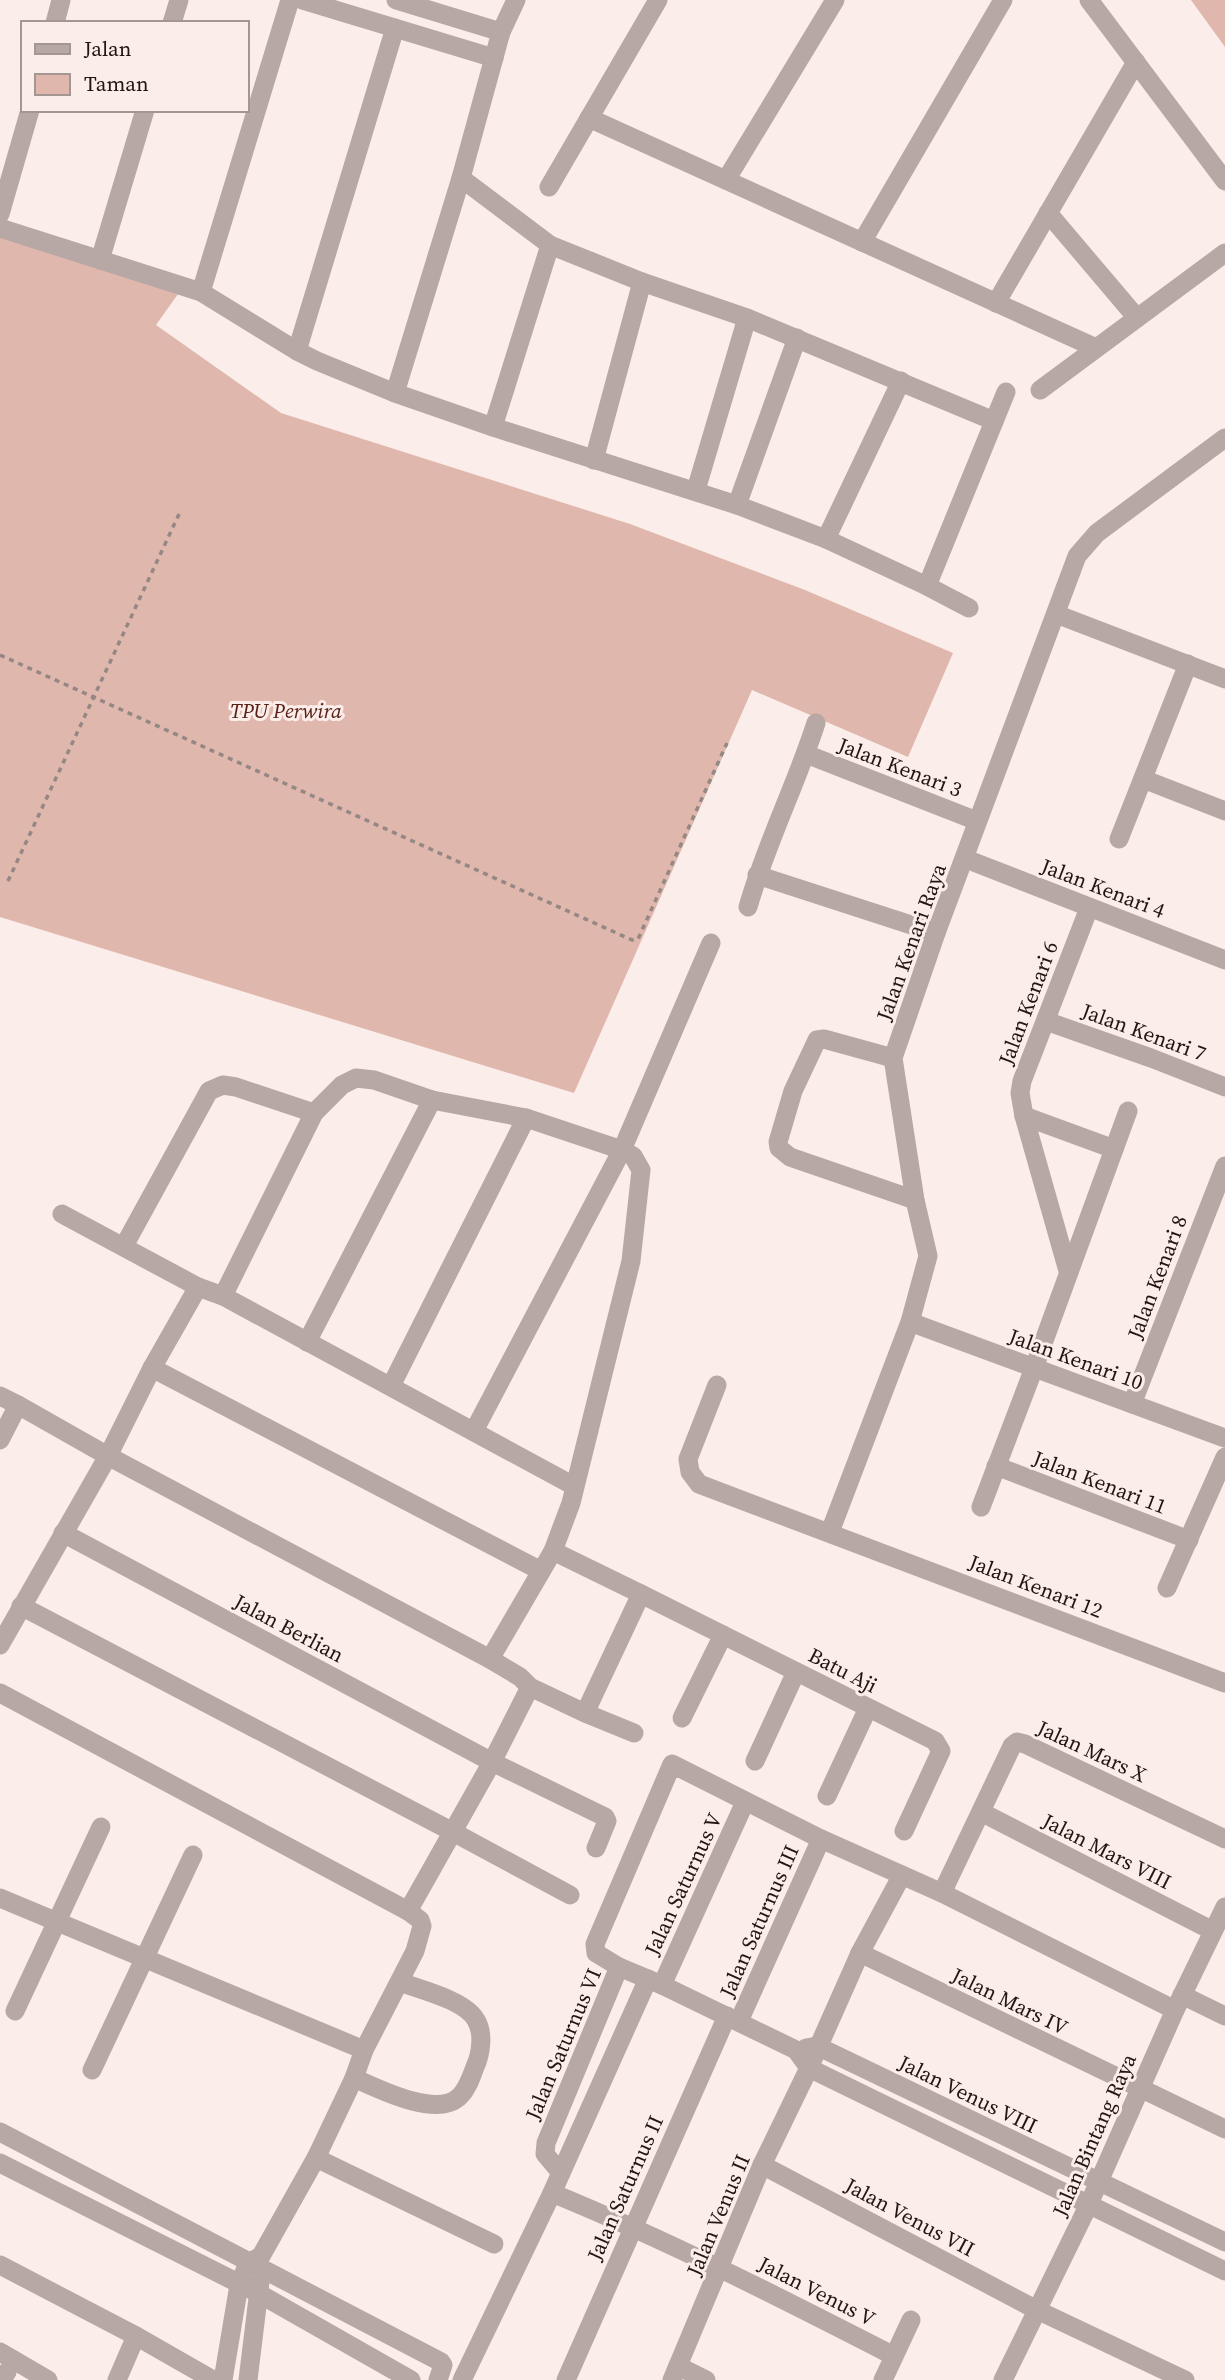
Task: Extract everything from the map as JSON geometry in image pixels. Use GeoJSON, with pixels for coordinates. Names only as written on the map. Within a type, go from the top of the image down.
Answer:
{"type":"FeatureCollection","features":[{"type":"Feature","properties":{"kind":"street"},"geometry":{"type":"LineString","coordinates":[[56,21],[61,0]]}},
{"type":"Feature","properties":{"kind":"street"},"geometry":{"type":"LineString","coordinates":[[173,21],[179,0]]}},
{"type":"Feature","properties":{"kind":"street"},"geometry":{"type":"LineString","coordinates":[[201,292],[290,0]]}},
{"type":"Feature","properties":{"kind":"street"},"geometry":{"type":"LineString","coordinates":[[302,0],[494,58]]}},
{"type":"Feature","properties":{"kind":"street"},"geometry":{"type":"LineString","coordinates":[[395,393],[461,178],[501,32],[516,0]]}},
{"type":"Feature","properties":{"kind":"street"},"geometry":{"type":"LineString","coordinates":[[549,187],[658,0]]}},
{"type":"Feature","properties":{"kind":"street"},"geometry":{"type":"LineString","coordinates":[[726,180],[835,0]]}},
{"type":"Feature","properties":{"kind":"street"},"geometry":{"type":"LineString","coordinates":[[862,242],[1003,0]]}},
{"type":"Feature","properties":{"kind":"street"},"geometry":{"type":"LineString","coordinates":[[1089,0],[1225,181]]}},
{"type":"Feature","properties":{"kind":"street"},"geometry":{"type":"LineString","coordinates":[[402,1],[501,32]]}},
{"type":"Feature","properties":{"kind":"street"},"geometry":{"type":"LineString","coordinates":[[297,351],[395,28]]}},
{"type":"Feature","properties":{"kind":"street"},"geometry":{"type":"LineString","coordinates":[[996,303],[1136,62]]}},
{"type":"Feature","properties":{"kind":"street"},"geometry":{"type":"LineString","coordinates":[[0,214],[29,112]]}},
{"type":"Feature","properties":{"kind":"street"},"geometry":{"type":"LineString","coordinates":[[100,260],[144,112]]}},
{"type":"Feature","properties":{"kind":"street"},"geometry":{"type":"LineString","coordinates":[[589,118],[1096,348]]}},
{"type":"Feature","properties":{"kind":"street"},"geometry":{"type":"LineString","coordinates":[[461,178],[550,245],[642,282],[747,318],[994,421]]}},
{"type":"Feature","properties":{"kind":"street"},"geometry":{"type":"LineString","coordinates":[[1048,213],[1137,318]]}},
{"type":"Feature","properties":{"kind":"street"},"geometry":{"type":"LineString","coordinates":[[0,228],[201,292],[297,351],[395,393],[737,505],[826,539],[969,608]]}},
{"type":"Feature","properties":{"kind":"street"},"geometry":{"type":"LineString","coordinates":[[493,427],[550,245]]}},
{"type":"Feature","properties":{"kind":"street"},"geometry":{"type":"LineString","coordinates":[[1040,390],[1225,253]]}},
{"type":"Feature","properties":{"kind":"street"},"geometry":{"type":"LineString","coordinates":[[594,460],[642,282]]}},
{"type":"Feature","properties":{"kind":"street"},"geometry":{"type":"LineString","coordinates":[[696,490],[747,318]]}},
{"type":"Feature","properties":{"kind":"street"},"geometry":{"type":"LineString","coordinates":[[737,505],[797,338]]}},
{"type":"Feature","properties":{"kind":"street"},"geometry":{"type":"LineString","coordinates":[[826,539],[901,381]]}},
{"type":"Feature","properties":{"kind":"street"},"geometry":{"type":"LineString","coordinates":[[927,586],[1006,391]]}},
{"type":"Feature","properties":{"kind":"street","name":"Jalan Kenari Raya"},"geometry":{"type":"LineString","coordinates":[[830,1532],[911,1322],[928,1256],[915,1200],[893,1058],[936,933],[966,859],[977,821],[1077,556],[1097,533],[1225,438]]}},
{"type":"Feature","properties":{"kind":"street"},"geometry":{"type":"LineString","coordinates":[[1056,614],[1225,678]]}},
{"type":"Feature","properties":{"kind":"street"},"geometry":{"type":"LineString","coordinates":[[1119,839],[1188,664]]}},
{"type":"Feature","properties":{"kind":"street","name":"Jalan Kenari 3"},"geometry":{"type":"LineString","coordinates":[[747,907],[816,723]]}},
{"type":"Feature","properties":{"kind":"street","name":"Jalan Kenari 3"},"geometry":{"type":"LineString","coordinates":[[806,754],[977,821]]}},
{"type":"Feature","properties":{"kind":"street"},"geometry":{"type":"LineString","coordinates":[[1143,779],[1225,811]]}},
{"type":"Feature","properties":{"kind":"street","name":"Jalan Kenari 4"},"geometry":{"type":"LineString","coordinates":[[966,859],[1225,960]]}},
{"type":"Feature","properties":{"kind":"street"},"geometry":{"type":"LineString","coordinates":[[757,875],[936,933]]}},
{"type":"Feature","properties":{"kind":"street","name":"Jalan Kenari 6"},"geometry":{"type":"LineString","coordinates":[[1068,1271],[1024,1116],[1020,1093],[1022,1081],[1089,908]]}},
{"type":"Feature","properties":{"kind":"street"},"geometry":{"type":"LineString","coordinates":[[474,1432],[622,1150],[710,943]]}},
{"type":"Feature","properties":{"kind":"street","name":"Jalan Kenari 7"},"geometry":{"type":"LineString","coordinates":[[1046,1021],[1225,1087]]}},
{"type":"Feature","properties":{"kind":"street"},"geometry":{"type":"LineString","coordinates":[[893,1058],[824,1039],[817,1040],[793,1091],[778,1142],[779,1148],[790,1157],[915,1200]]}},
{"type":"Feature","properties":{"kind":"street"},"geometry":{"type":"LineString","coordinates":[[223,1296],[314,1113],[342,1085],[356,1078],[374,1080],[432,1100],[526,1118],[633,1156],[641,1170],[631,1261],[571,1503],[553,1551],[490,1659]]}},
{"type":"Feature","properties":{"kind":"street"},"geometry":{"type":"LineString","coordinates":[[124,1246],[208,1091],[223,1085],[236,1087],[314,1113]]}},
{"type":"Feature","properties":{"kind":"street"},"geometry":{"type":"LineString","coordinates":[[307,1342],[432,1100]]}},
{"type":"Feature","properties":{"kind":"street"},"geometry":{"type":"LineString","coordinates":[[981,1507],[1128,1111]]}},
{"type":"Feature","properties":{"kind":"street"},"geometry":{"type":"LineString","coordinates":[[1024,1116],[1114,1149]]}},
{"type":"Feature","properties":{"kind":"street"},"geometry":{"type":"LineString","coordinates":[[391,1386],[526,1118]]}},
{"type":"Feature","properties":{"kind":"street","name":"Jalan Kenari 8"},"geometry":{"type":"LineString","coordinates":[[1132,1404],[1225,1166]]}},
{"type":"Feature","properties":{"kind":"street"},"geometry":{"type":"LineString","coordinates":[[62,1214],[198,1287],[223,1296],[574,1486]]}},
{"type":"Feature","properties":{"kind":"street"},"geometry":{"type":"LineString","coordinates":[[0,1644],[108,1456],[152,1368],[198,1287]]}},
{"type":"Feature","properties":{"kind":"street","name":"Jalan Kenari 10"},"geometry":{"type":"LineString","coordinates":[[911,1322],[1225,1438]]}},
{"type":"Feature","properties":{"kind":"street"},"geometry":{"type":"LineString","coordinates":[[152,1368],[541,1571]]}},
{"type":"Feature","properties":{"kind":"street","name":"Jalan Kenari 12"},"geometry":{"type":"LineString","coordinates":[[717,1385],[688,1459],[690,1472],[699,1484],[1225,1683]]}},
{"type":"Feature","properties":{"kind":"street"},"geometry":{"type":"LineString","coordinates":[[0,1396],[490,1659],[520,1677],[530,1687],[634,1733]]}},
{"type":"Feature","properties":{"kind":"street"},"geometry":{"type":"LineString","coordinates":[[0,1440],[18,1405]]}},
{"type":"Feature","properties":{"kind":"street"},"geometry":{"type":"LineString","coordinates":[[1167,1588],[1225,1457]]}},
{"type":"Feature","properties":{"kind":"street","name":"Jalan Kenari 11"},"geometry":{"type":"LineString","coordinates":[[996,1466],[1189,1540]]}},
{"type":"Feature","properties":{"kind":"street","name":"Jalan Berlian"},"geometry":{"type":"LineString","coordinates":[[63,1533],[492,1762],[605,1818],[606,1826],[597,1849]]}},
{"type":"Feature","properties":{"kind":"street","name":"Batu Aji"},"geometry":{"type":"LineString","coordinates":[[553,1551],[935,1741],[941,1751],[904,1832]]}},
{"type":"Feature","properties":{"kind":"street"},"geometry":{"type":"LineString","coordinates":[[585,1713],[641,1594]]}},
{"type":"Feature","properties":{"kind":"street"},"geometry":{"type":"LineString","coordinates":[[21,1606],[570,1895]]}},
{"type":"Feature","properties":{"kind":"street"},"geometry":{"type":"LineString","coordinates":[[682,1718],[723,1635]]}},
{"type":"Feature","properties":{"kind":"street"},"geometry":{"type":"LineString","coordinates":[[755,1761],[796,1672]]}},
{"type":"Feature","properties":{"kind":"street"},"geometry":{"type":"LineString","coordinates":[[408,1911],[492,1762],[530,1687]]}},
{"type":"Feature","properties":{"kind":"street"},"geometry":{"type":"LineString","coordinates":[[0,1693],[408,1911],[420,1920],[421,1932],[400,1982],[364,2050],[354,2078],[316,2158],[257,2263],[239,2285],[223,2380]]}},
{"type":"Feature","properties":{"kind":"street"},"geometry":{"type":"LineString","coordinates":[[827,1796],[868,1708]]}},
{"type":"Feature","properties":{"kind":"street","name":"Jalan Mars X"},"geometry":{"type":"LineString","coordinates":[[942,1893],[1012,1746],[1017,1742],[1225,1839]]}},
{"type":"Feature","properties":{"kind":"street"},"geometry":{"type":"LineString","coordinates":[[1225,2016],[1179,2003],[821,1839],[672,1764],[595,1944],[596,1952],[620,1967],[796,2050],[809,2068],[1225,2271]]}},
{"type":"Feature","properties":{"kind":"street","name":"Jalan Saturnus V"},"geometry":{"type":"LineString","coordinates":[[462,2380],[561,2173],[745,1802]]}},
{"type":"Feature","properties":{"kind":"street","name":"Jalan Mars VIII"},"geometry":{"type":"LineString","coordinates":[[981,1812],[1213,1931]]}},
{"type":"Feature","properties":{"kind":"street"},"geometry":{"type":"LineString","coordinates":[[15,2011],[101,1827]]}},
{"type":"Feature","properties":{"kind":"street","name":"Jalan Saturnus III"},"geometry":{"type":"LineString","coordinates":[[733,2018],[821,1839]]}},
{"type":"Feature","properties":{"kind":"street"},"geometry":{"type":"LineString","coordinates":[[92,2070],[193,1855]]}},
{"type":"Feature","properties":{"kind":"street","name":"Jalan Venus II"},"geometry":{"type":"LineString","coordinates":[[675,2373],[762,2165],[860,1953],[902,1875]]}},
{"type":"Feature","properties":{"kind":"street"},"geometry":{"type":"LineString","coordinates":[[0,1898],[364,2050]]}},
{"type":"Feature","properties":{"kind":"street","name":"Jalan Bintang Raya"},"geometry":{"type":"LineString","coordinates":[[1003,2380],[1089,2204],[1225,1907]]}},
{"type":"Feature","properties":{"kind":"street","name":"Jalan Mars IV"},"geometry":{"type":"LineString","coordinates":[[860,1953],[1225,2129]]}},
{"type":"Feature","properties":{"kind":"street","name":"Jalan Saturnus VI"},"geometry":{"type":"LineString","coordinates":[[561,2173],[545,2154],[546,2143],[620,1967]]}},
{"type":"Feature","properties":{"kind":"street"},"geometry":{"type":"LineString","coordinates":[[354,2078],[416,2102],[443,2105],[460,2097],[467,2087],[477,2062],[482,2037],[476,2019],[460,2005],[400,1982]]}},
{"type":"Feature","properties":{"kind":"street","name":"Jalan Saturnus II"},"geometry":{"type":"LineString","coordinates":[[566,2380],[633,2227],[733,2018]]}},
{"type":"Feature","properties":{"kind":"street"},"geometry":{"type":"LineString","coordinates":[[796,2050],[817,2046]]}},
{"type":"Feature","properties":{"kind":"street","name":"Jalan Venus VIII"},"geometry":{"type":"LineString","coordinates":[[817,2046],[1225,2242]]}},
{"type":"Feature","properties":{"kind":"street"},"geometry":{"type":"LineString","coordinates":[[0,2132],[257,2263],[441,2362],[443,2365],[438,2380]]}},
{"type":"Feature","properties":{"kind":"street"},"geometry":{"type":"LineString","coordinates":[[19,2143],[4,2165],[258,2293],[411,2380]]}},
{"type":"Feature","properties":{"kind":"street"},"geometry":{"type":"LineString","coordinates":[[316,2158],[494,2244]]}},
{"type":"Feature","properties":{"kind":"street","name":"Jalan Venus VII"},"geometry":{"type":"LineString","coordinates":[[762,2165],[1037,2310],[1185,2380]]}},
{"type":"Feature","properties":{"kind":"street","name":"Jalan Venus V"},"geometry":{"type":"LineString","coordinates":[[552,2193],[721,2267],[894,2356]]}},
{"type":"Feature","properties":{"kind":"street"},"geometry":{"type":"LineString","coordinates":[[248,2380],[258,2293],[257,2263]]}},
{"type":"Feature","properties":{"kind":"street"},"geometry":{"type":"LineString","coordinates":[[0,2265],[136,2336],[213,2380]]}},
{"type":"Feature","properties":{"kind":"street"},"geometry":{"type":"LineString","coordinates":[[883,2380],[911,2320]]}},
{"type":"Feature","properties":{"kind":"street"},"geometry":{"type":"LineString","coordinates":[[117,2380],[136,2336]]}},
{"type":"Feature","properties":{"kind":"street"},"geometry":{"type":"LineString","coordinates":[[0,2352],[48,2380]]}},
{"type":"Feature","properties":{"kind":"street"},"geometry":{"type":"LineString","coordinates":[[675,2373],[706,2380]]}},
{"type":"Feature","properties":{"kind":"path"},"geometry":{"type":"LineString","coordinates":[[8,881],[180,512]]}},
{"type":"Feature","properties":{"kind":"path"},"geometry":{"type":"LineString","coordinates":[[0,655],[628,939],[636,940],[727,743]]}},
{"type":"Feature","properties":{"kind":"green space"},"geometry":{"type":"Polygon","coordinates":[[[1191,0],[1225,0],[1225,47],[1191,0]]]}},
{"type":"Feature","properties":{"kind":"green space","name":"TPU Perwira"},"geometry":{"type":"Polygon","coordinates":[[[0,226],[188,280],[156,325],[281,413],[630,524],[805,590],[953,653],[908,757],[752,690],[574,1093],[0,917],[0,226]]]}}]}
